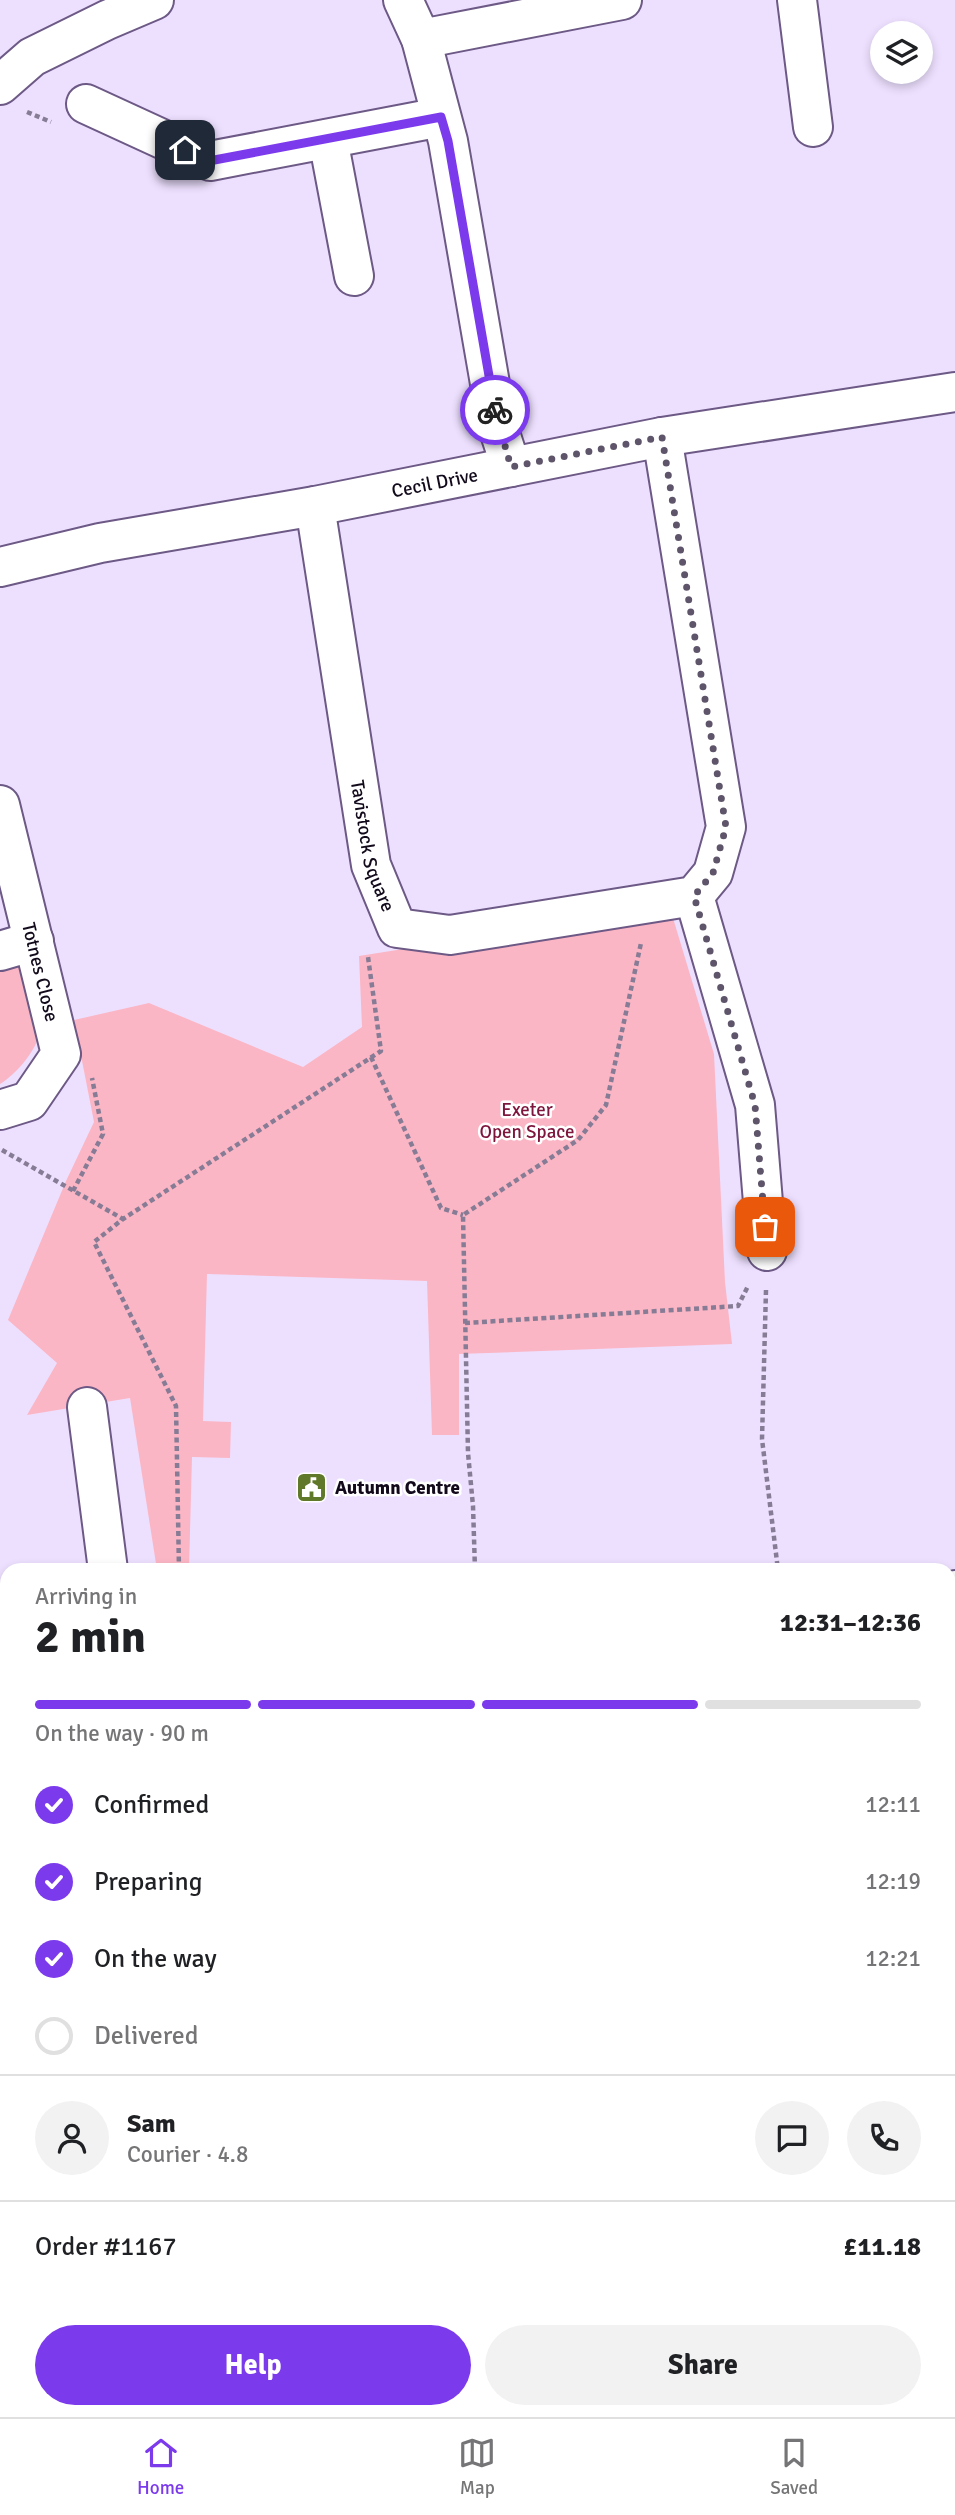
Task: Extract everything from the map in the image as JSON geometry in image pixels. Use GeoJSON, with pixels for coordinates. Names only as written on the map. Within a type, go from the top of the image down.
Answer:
{"type":"FeatureCollection","features":[{"type":"Feature","properties":{"kind":"street"},"geometry":{"type":"LineString","coordinates":[[0,85],[32,57],[154,0]]}},
{"type":"Feature","properties":{"kind":"street"},"geometry":{"type":"LineString","coordinates":[[402,0],[421,39],[448,141],[497,424],[511,467]]}},
{"type":"Feature","properties":{"kind":"street"},"geometry":{"type":"LineString","coordinates":[[421,39],[622,0]]}},
{"type":"Feature","properties":{"kind":"street"},"geometry":{"type":"LineString","coordinates":[[797,0],[813,127]]}},
{"type":"Feature","properties":{"kind":"street"},"geometry":{"type":"LineString","coordinates":[[86,104],[209,161],[441,117]]}},
{"type":"Feature","properties":{"kind":"street"},"geometry":{"type":"LineString","coordinates":[[328,139],[354,276]]}},
{"type":"Feature","properties":{"kind":"street","name":"Cecil Drive"},"geometry":{"type":"LineString","coordinates":[[0,567],[100,543],[315,506],[662,437],[955,392]]}},
{"type":"Feature","properties":{"kind":"street"},"geometry":{"type":"LineString","coordinates":[[662,437],[726,827],[713,873],[694,896],[755,1105],[767,1251]]}},
{"type":"Feature","properties":{"kind":"street","name":"Tavistock Square"},"geometry":{"type":"LineString","coordinates":[[315,506],[371,865],[397,928],[450,935],[694,896]]}},
{"type":"Feature","properties":{"kind":"street","name":"Totnes Close"},"geometry":{"type":"LineString","coordinates":[[0,805],[17,946],[61,1054]]}},
{"type":"Feature","properties":{"kind":"street"},"geometry":{"type":"LineString","coordinates":[[0,1110],[29,1101],[61,1054]]}},
{"type":"Feature","properties":{"kind":"street"},"geometry":{"type":"LineString","coordinates":[[87,1407],[106,1563]]}},
{"type":"Feature","properties":{"kind":"path"},"geometry":{"type":"LineString","coordinates":[[463,1215],[578,1140],[606,1105],[635,963],[653,902]]}},
{"type":"Feature","properties":{"kind":"path"},"geometry":{"type":"LineString","coordinates":[[179,1563],[176,1406],[94,1242],[123,1219],[381,1051],[366,944]]}},
{"type":"Feature","properties":{"kind":"path"},"geometry":{"type":"LineString","coordinates":[[61,1054],[90,1068],[103,1133],[73,1191]]}},
{"type":"Feature","properties":{"kind":"path"},"geometry":{"type":"LineString","coordinates":[[371,1057],[441,1208],[463,1215]]}},
{"type":"Feature","properties":{"kind":"path"},"geometry":{"type":"LineString","coordinates":[[0,1149],[123,1219]]}},
{"type":"Feature","properties":{"kind":"path"},"geometry":{"type":"LineString","coordinates":[[463,1215],[468,1453],[475,1563]]}},
{"type":"Feature","properties":{"kind":"path"},"geometry":{"type":"LineString","coordinates":[[465,1323],[738,1306],[767,1251]]}},
{"type":"Feature","properties":{"kind":"path"},"geometry":{"type":"LineString","coordinates":[[767,1251],[762,1438],[777,1563]]}},
{"type":"Feature","properties":{"kind":"green space","name":"Exeter Open Space"},"geometry":{"type":"Polygon","coordinates":[[[630,913],[673,918],[714,1054],[725,1282],[732,1344],[459,1354],[459,1435],[432,1435],[427,1281],[207,1274],[203,1421],[231,1422],[230,1458],[192,1457],[189,1563],[156,1563],[130,1398],[27,1415],[57,1363],[8,1320],[66,1181],[94,1122],[74,1020],[149,1003],[303,1067],[362,1027],[359,956],[630,913]]]}},
{"type":"Feature","properties":{"kind":"green space"},"geometry":{"type":"Polygon","coordinates":[[[0,961],[20,964],[36,1007],[40,1030],[28,1057],[0,1084],[0,961]]]}},
{"type":"Feature","properties":{"kind":"way so far"},"geometry":{"type":"LineString","coordinates":[[495,410],[511,467],[662,437],[726,827],[713,873],[694,896],[755,1105],[765,1227]]}},
{"type":"Feature","properties":{"kind":"place","name":"Autumn Centre"},"geometry":{"type":"Point","coordinates":[312,1487]}},
{"type":"Feature","properties":{"kind":"route"},"geometry":{"type":"LineString","coordinates":[[185,150],[209,161],[441,117],[448,141],[495,410]]}}]}
